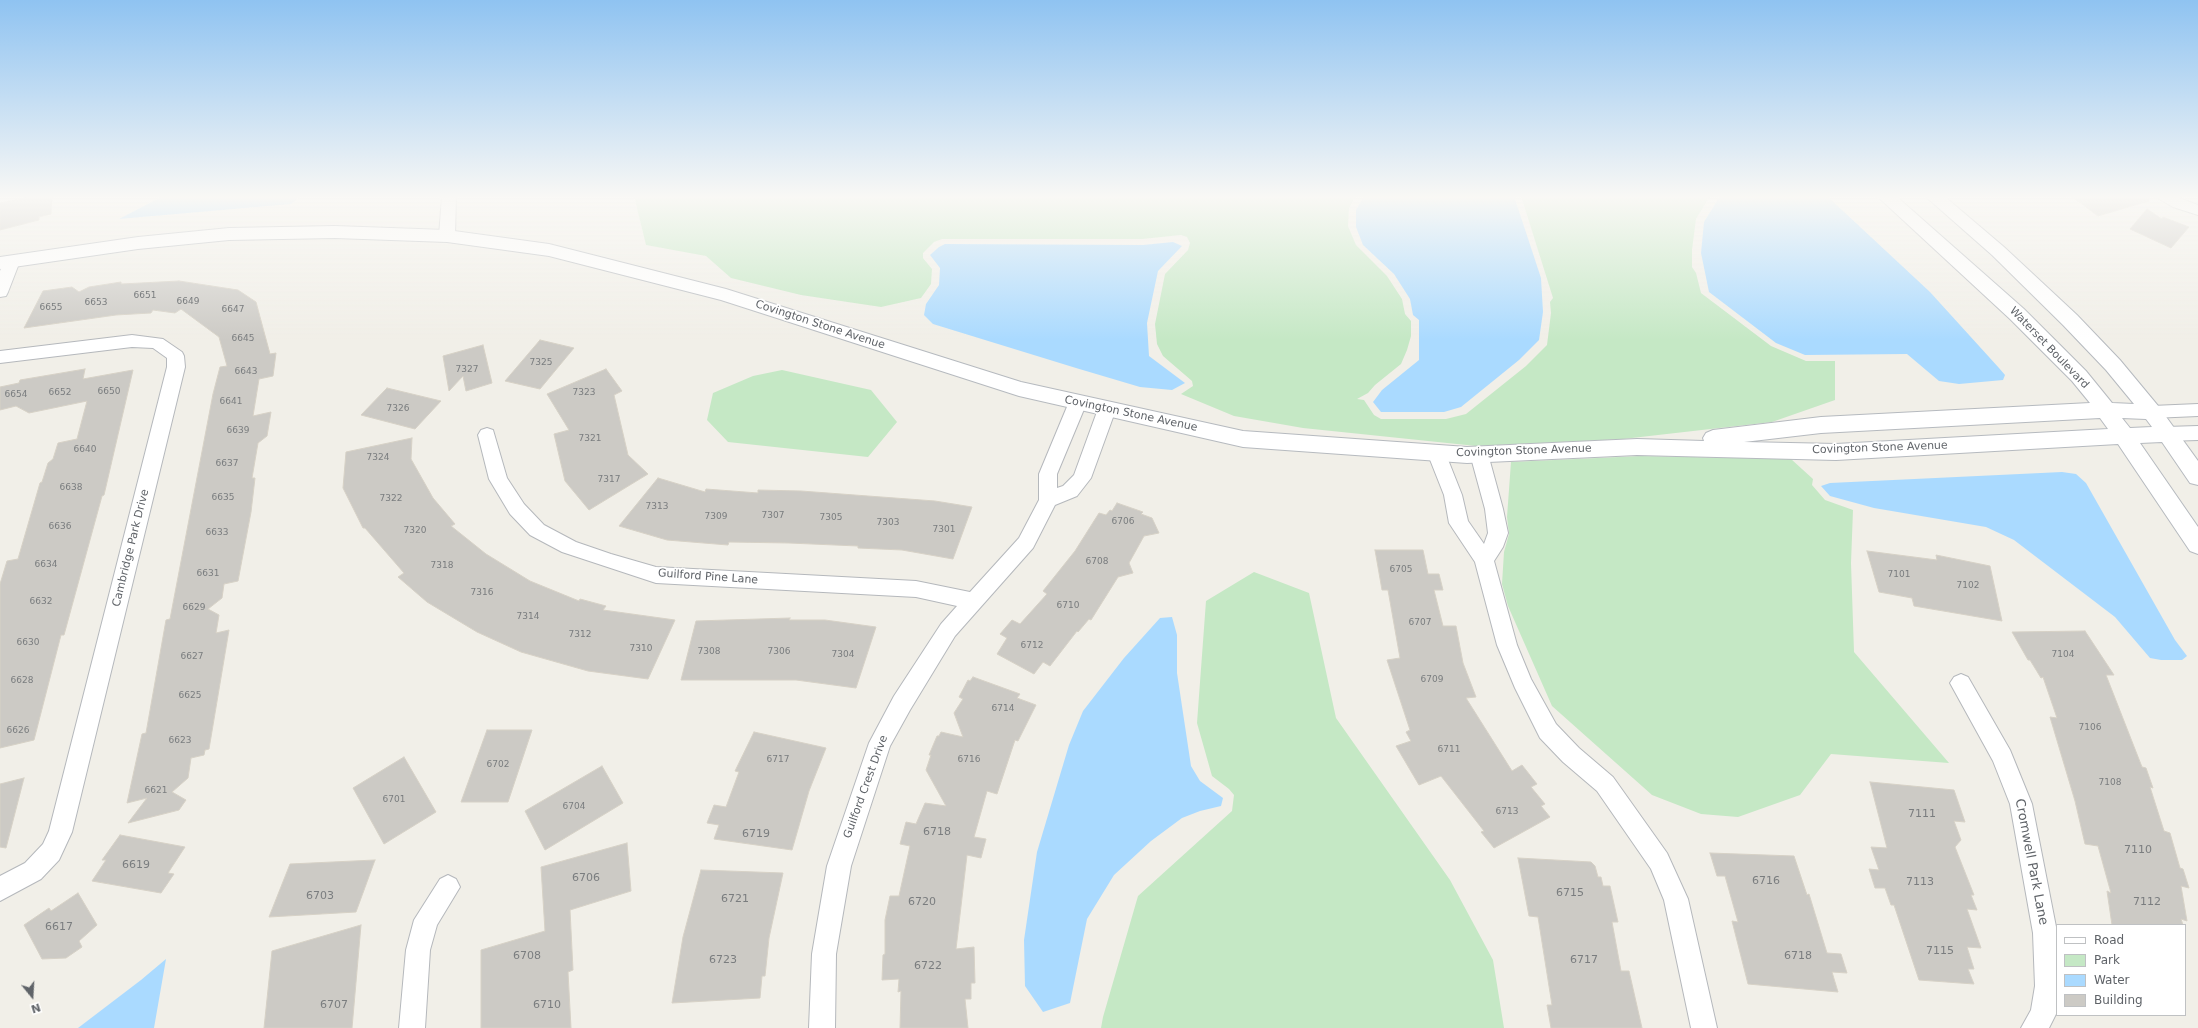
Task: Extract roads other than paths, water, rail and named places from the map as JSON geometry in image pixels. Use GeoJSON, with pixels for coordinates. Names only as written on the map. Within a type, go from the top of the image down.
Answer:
{"type":"FeatureCollection","features":[{"type":"Feature","properties":{"kind":"street","name":"Covington Stone Avenue"},"geometry":{"type":"LineString","coordinates":[[6,262],[131,244]]}},
{"type":"Feature","properties":{"kind":"street","name":"Covington Stone Avenue"},"geometry":{"type":"LineString","coordinates":[[505,244],[549,250],[726,295],[1019,389],[1242,439],[1479,454],[1637,447],[1836,452],[2166,434]]}},
{"type":"Feature","properties":{"kind":"street","name":"Waterset Boulevard"},"geometry":{"type":"LineString","coordinates":[[1939,244],[2017,314],[2079,376],[2106,410],[2198,545]]}},
{"type":"Feature","properties":{"kind":"street"},"geometry":{"type":"LineString","coordinates":[[1990,244],[2070,320],[2112,365],[2152,412],[2166,434],[2198,477]]}},
{"type":"Feature","properties":{"kind":"street"},"geometry":{"type":"LineString","coordinates":[[0,292],[6,262]]}},
{"type":"Feature","properties":{"kind":"street","name":"Cambridge Park Drive"},"geometry":{"type":"LineString","coordinates":[[0,357],[132,341],[157,343],[176,356],[176,367],[60,832],[51,852],[33,871],[0,889]]}},
{"type":"Feature","properties":{"kind":"street","name":"Guilford Crest Drive"},"geometry":{"type":"LineString","coordinates":[[822,1028],[824,954],[839,866],[880,743],[902,703],[948,630],[972,601],[1026,543],[1048,500],[1048,474],[1078,402]]}},
{"type":"Feature","properties":{"kind":"street"},"geometry":{"type":"LineString","coordinates":[[1048,500],[1070,491],[1082,478],[1107,409]]}},
{"type":"Feature","properties":{"kind":"street","name":"Covington Stone Avenue"},"geometry":{"type":"LineString","coordinates":[[1637,447],[1821,425],[2106,410],[2152,412]]}},
{"type":"Feature","properties":{"kind":"street"},"geometry":{"type":"LineString","coordinates":[[2152,412],[2198,410]]}},
{"type":"Feature","properties":{"kind":"street"},"geometry":{"type":"LineString","coordinates":[[2166,434],[2198,433]]}},
{"type":"Feature","properties":{"kind":"street","name":"Guilford Pine Lane"},"geometry":{"type":"LineString","coordinates":[[487,435],[498,479],[517,509],[537,530],[569,546],[596,556],[656,574],[704,579],[916,589],[972,601]]}},
{"type":"Feature","properties":{"kind":"street"},"geometry":{"type":"LineString","coordinates":[[1436,452],[1453,495],[1459,523],[1484,560],[1507,645],[1522,682],[1548,731],[1571,755],[1605,784],[1659,861],[1676,899],[1704,1028]]}},
{"type":"Feature","properties":{"kind":"street"},"geometry":{"type":"LineString","coordinates":[[1479,454],[1494,509],[1498,533],[1493,547],[1484,560]]}},
{"type":"Feature","properties":{"kind":"street","name":"Cromwell Park Lane"},"geometry":{"type":"LineString","coordinates":[[1961,683],[2002,758],[2021,804],[2045,933],[2047,986],[2043,1014],[2034,1028]]}},
{"type":"Feature","properties":{"kind":"street"},"geometry":{"type":"LineString","coordinates":[[412,1028],[418,950],[426,920],[448,887]]}},
{"type":"Feature","properties":{"kind":"water"},"geometry":{"type":"Polygon","coordinates":[[[945,244],[1177,244],[1182,246],[1158,271],[1147,323],[1149,356],[1185,383],[1172,390],[1140,387],[1076,368],[933,324],[924,315],[926,304],[939,285],[940,268],[930,255],[945,244]]]}},
{"type":"Feature","properties":{"kind":"water"},"geometry":{"type":"Polygon","coordinates":[[[1530,244],[1541,278],[1543,312],[1539,340],[1519,360],[1461,407],[1444,412],[1381,412],[1373,402],[1382,390],[1419,360],[1419,320],[1413,315],[1410,299],[1394,274],[1363,245],[1530,244]]]}},
{"type":"Feature","properties":{"kind":"water"},"geometry":{"type":"Polygon","coordinates":[[[1702,244],[1878,244],[1930,292],[2005,375],[2003,380],[1959,384],[1939,381],[1907,354],[1805,355],[1776,343],[1709,292],[1701,253],[1702,244]]]}},
{"type":"Feature","properties":{"kind":"water"},"geometry":{"type":"Polygon","coordinates":[[[2062,472],[2076,474],[2086,483],[2175,640],[2187,656],[2182,660],[2161,660],[2150,658],[2115,617],[2014,540],[1986,527],[1874,508],[1830,496],[1821,486],[1830,483],[2062,472]]]}},
{"type":"Feature","properties":{"kind":"water"},"geometry":{"type":"Polygon","coordinates":[[[1172,617],[1177,635],[1177,673],[1191,766],[1200,781],[1223,798],[1221,806],[1200,811],[1182,818],[1151,841],[1114,875],[1087,919],[1070,1003],[1043,1012],[1025,986],[1024,940],[1037,852],[1069,745],[1083,711],[1124,658],[1160,618],[1172,617]]]}},
{"type":"Feature","properties":{"kind":"water"},"geometry":{"type":"Polygon","coordinates":[[[166,959],[154,1028],[78,1028],[141,980],[166,959]]]}}]}
